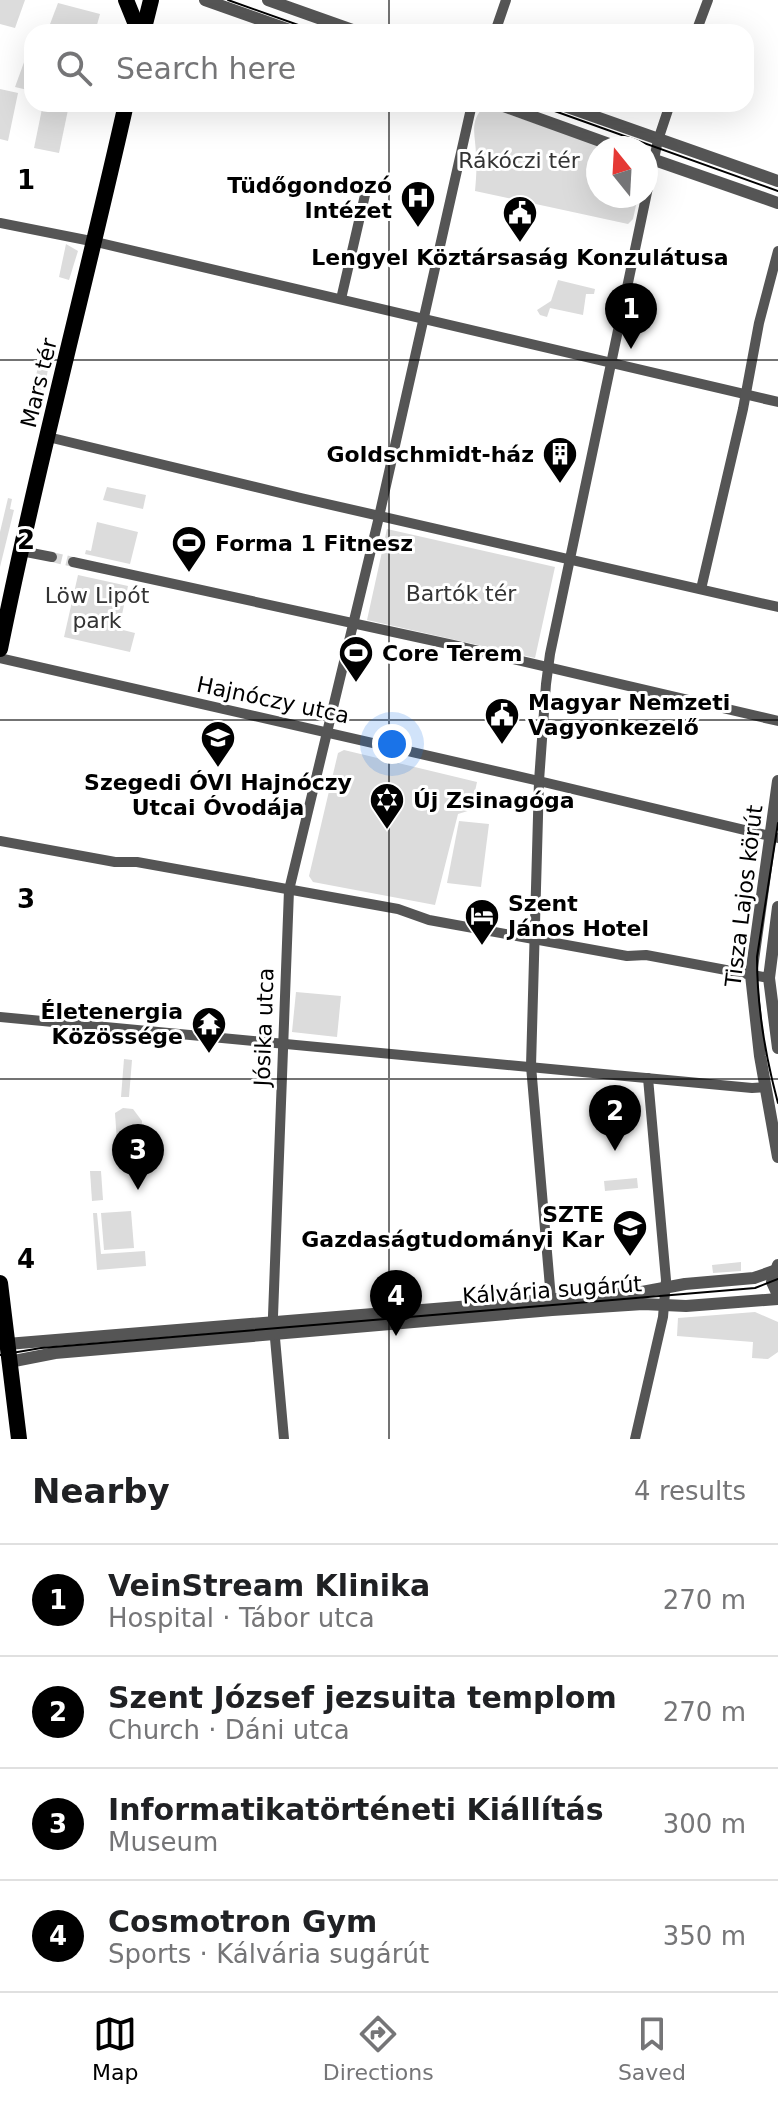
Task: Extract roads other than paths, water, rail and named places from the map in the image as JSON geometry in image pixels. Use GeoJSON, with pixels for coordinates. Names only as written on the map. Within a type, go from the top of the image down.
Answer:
{"type":"FeatureCollection","features":[{"type":"Feature","properties":{"kind":"main road"},"geometry":{"type":"LineString","coordinates":[[126,0],[137,24]]}},
{"type":"Feature","properties":{"kind":"main road"},"geometry":{"type":"LineString","coordinates":[[144,24],[151,0]]}},
{"type":"Feature","properties":{"kind":"main road","name":"Mars tér"},"geometry":{"type":"LineString","coordinates":[[0,649],[3,623],[96,242],[124,112]]}},
{"type":"Feature","properties":{"kind":"main road"},"geometry":{"type":"LineString","coordinates":[[0,1283],[4,1363],[19,1439]]}},
{"type":"Feature","properties":{"kind":"main road"},"geometry":{"type":"LineString","coordinates":[[0,1391],[14,1404]]}},
{"type":"Feature","properties":{"kind":"street"},"geometry":{"type":"LineString","coordinates":[[205,0],[272,24]]}},
{"type":"Feature","properties":{"kind":"street"},"geometry":{"type":"LineString","coordinates":[[268,0],[336,24]]}},
{"type":"Feature","properties":{"kind":"street"},"geometry":{"type":"LineString","coordinates":[[498,24],[506,0]]}},
{"type":"Feature","properties":{"kind":"street"},"geometry":{"type":"LineString","coordinates":[[699,24],[708,0]]}},
{"type":"Feature","properties":{"kind":"street"},"geometry":{"type":"LineString","coordinates":[[353,623],[470,112]]}},
{"type":"Feature","properties":{"kind":"street"},"geometry":{"type":"LineString","coordinates":[[520,112],[587,136]]}},
{"type":"Feature","properties":{"kind":"street"},"geometry":{"type":"LineString","coordinates":[[581,112],[647,136]]}},
{"type":"Feature","properties":{"kind":"street"},"geometry":{"type":"LineString","coordinates":[[667,112],[658,140],[778,181]]}},
{"type":"Feature","properties":{"kind":"street"},"geometry":{"type":"LineString","coordinates":[[658,162],[778,203]]}},
{"type":"Feature","properties":{"kind":"street"},"geometry":{"type":"LineString","coordinates":[[341,299],[365,195]]}},
{"type":"Feature","properties":{"kind":"street"},"geometry":{"type":"LineString","coordinates":[[551,1299],[531,1066],[539,781],[548,668],[640,208]]}},
{"type":"Feature","properties":{"kind":"street"},"geometry":{"type":"LineString","coordinates":[[0,223],[96,242],[778,402]]}},
{"type":"Feature","properties":{"kind":"street"},"geometry":{"type":"LineString","coordinates":[[701,589],[778,251]]}},
{"type":"Feature","properties":{"kind":"street"},"geometry":{"type":"LineString","coordinates":[[48,437],[778,607]]}},
{"type":"Feature","properties":{"kind":"street"},"geometry":{"type":"LineString","coordinates":[[21,551],[52,557]]}},
{"type":"Feature","properties":{"kind":"street"},"geometry":{"type":"LineString","coordinates":[[73,562],[778,721]]}},
{"type":"Feature","properties":{"kind":"street","name":"Jósika utca"},"geometry":{"type":"LineString","coordinates":[[284,1439],[274,1328],[289,890],[353,623]]}},
{"type":"Feature","properties":{"kind":"street","name":"Hajnóczy utca"},"geometry":{"type":"LineString","coordinates":[[0,658],[774,837]]}},
{"type":"Feature","properties":{"kind":"street","name":"Tisza Lajos körút"},"geometry":{"type":"LineString","coordinates":[[778,781],[774,837],[751,975],[778,1157]]}},
{"type":"Feature","properties":{"kind":"street"},"geometry":{"type":"LineString","coordinates":[[0,841],[115,862],[137,862],[398,909],[429,920],[769,978]]}},
{"type":"Feature","properties":{"kind":"street","name":"Tisza Lajos körút"},"geometry":{"type":"LineString","coordinates":[[778,907],[769,978],[778,1048]]}},
{"type":"Feature","properties":{"kind":"street"},"geometry":{"type":"LineString","coordinates":[[0,1017],[766,1087]]}},
{"type":"Feature","properties":{"kind":"street"},"geometry":{"type":"LineString","coordinates":[[648,1078],[666,1289],[685,1284],[754,1278],[776,1268]]}},
{"type":"Feature","properties":{"kind":"street"},"geometry":{"type":"LineString","coordinates":[[635,1439],[665,1305],[686,1306],[778,1297],[772,1282],[776,1268]]}},
{"type":"Feature","properties":{"kind":"street","name":"Kálvária sugárút"},"geometry":{"type":"LineString","coordinates":[[4,1344],[274,1328],[552,1310],[665,1305],[666,1289],[274,1328],[55,1353],[4,1363]]}},
{"type":"Feature","properties":{"kind":"tunnel"},"geometry":{"type":"LineString","coordinates":[[52,557],[73,562]]}},
{"type":"Feature","properties":{"kind":"tram line"},"geometry":{"type":"LineString","coordinates":[[228,0],[296,24]]}},
{"type":"Feature","properties":{"kind":"tram line"},"geometry":{"type":"LineString","coordinates":[[557,112],[778,191]]}},
{"type":"Feature","properties":{"kind":"tram line"},"geometry":{"type":"LineString","coordinates":[[778,823],[757,957],[763,1031],[778,1103]]}},
{"type":"Feature","properties":{"kind":"tram line"},"geometry":{"type":"LineString","coordinates":[[0,1355],[41,1348],[755,1288],[778,1279]]}},
{"type":"Feature","properties":{"kind":"place","name":"Tüdőgondozó Intézet"},"geometry":{"type":"Point","coordinates":[418,229]}},
{"type":"Feature","properties":{"kind":"place","name":"Lengyel Köztársaság Konzulátusa"},"geometry":{"type":"Point","coordinates":[520,244]}},
{"type":"Feature","properties":{"kind":"place","name":"VeinStream Klinika"},"geometry":{"type":"Point","coordinates":[631,349]}},
{"type":"Feature","properties":{"kind":"place","name":"Goldschmidt-ház"},"geometry":{"type":"Point","coordinates":[560,485]}},
{"type":"Feature","properties":{"kind":"place","name":"Forma 1 Fitnesz"},"geometry":{"type":"Point","coordinates":[189,574]}},
{"type":"Feature","properties":{"kind":"place","name":"Core Terem"},"geometry":{"type":"Point","coordinates":[356,684]}},
{"type":"Feature","properties":{"kind":"place","name":"Magyar Nemzeti Vagyonkezelő"},"geometry":{"type":"Point","coordinates":[502,746]}},
{"type":"Feature","properties":{"kind":"place","name":"Szegedi ÓVI Hajnóczy Utcai Óvodája"},"geometry":{"type":"Point","coordinates":[218,769]}},
{"type":"Feature","properties":{"kind":"place","name":"Új Zsinagóga"},"geometry":{"type":"Point","coordinates":[387,831]}},
{"type":"Feature","properties":{"kind":"place","name":"Szent János Hotel"},"geometry":{"type":"Point","coordinates":[482,947]}},
{"type":"Feature","properties":{"kind":"place","name":"Életenergia Közössége"},"geometry":{"type":"Point","coordinates":[209,1055]}},
{"type":"Feature","properties":{"kind":"place","name":"Szent József jezsuita templom"},"geometry":{"type":"Point","coordinates":[615,1151]}},
{"type":"Feature","properties":{"kind":"place","name":"Informatikatörténeti Kiállítás"},"geometry":{"type":"Point","coordinates":[138,1190]}},
{"type":"Feature","properties":{"kind":"place","name":"SZTE Gazdaságtudományi Kar"},"geometry":{"type":"Point","coordinates":[630,1258]}},
{"type":"Feature","properties":{"kind":"place","name":"Cosmotron Gym"},"geometry":{"type":"Point","coordinates":[396,1336]}},
{"type":"Feature","properties":{"kind":"park label","name":"Rákóczi tér"},"geometry":{"type":"Point","coordinates":[519,160]}},
{"type":"Feature","properties":{"kind":"park label","name":"Bartók tér"},"geometry":{"type":"Point","coordinates":[461,593]}},
{"type":"Feature","properties":{"kind":"park label","name":"Löw Lipót park"},"geometry":{"type":"Point","coordinates":[97,608]}}]}
